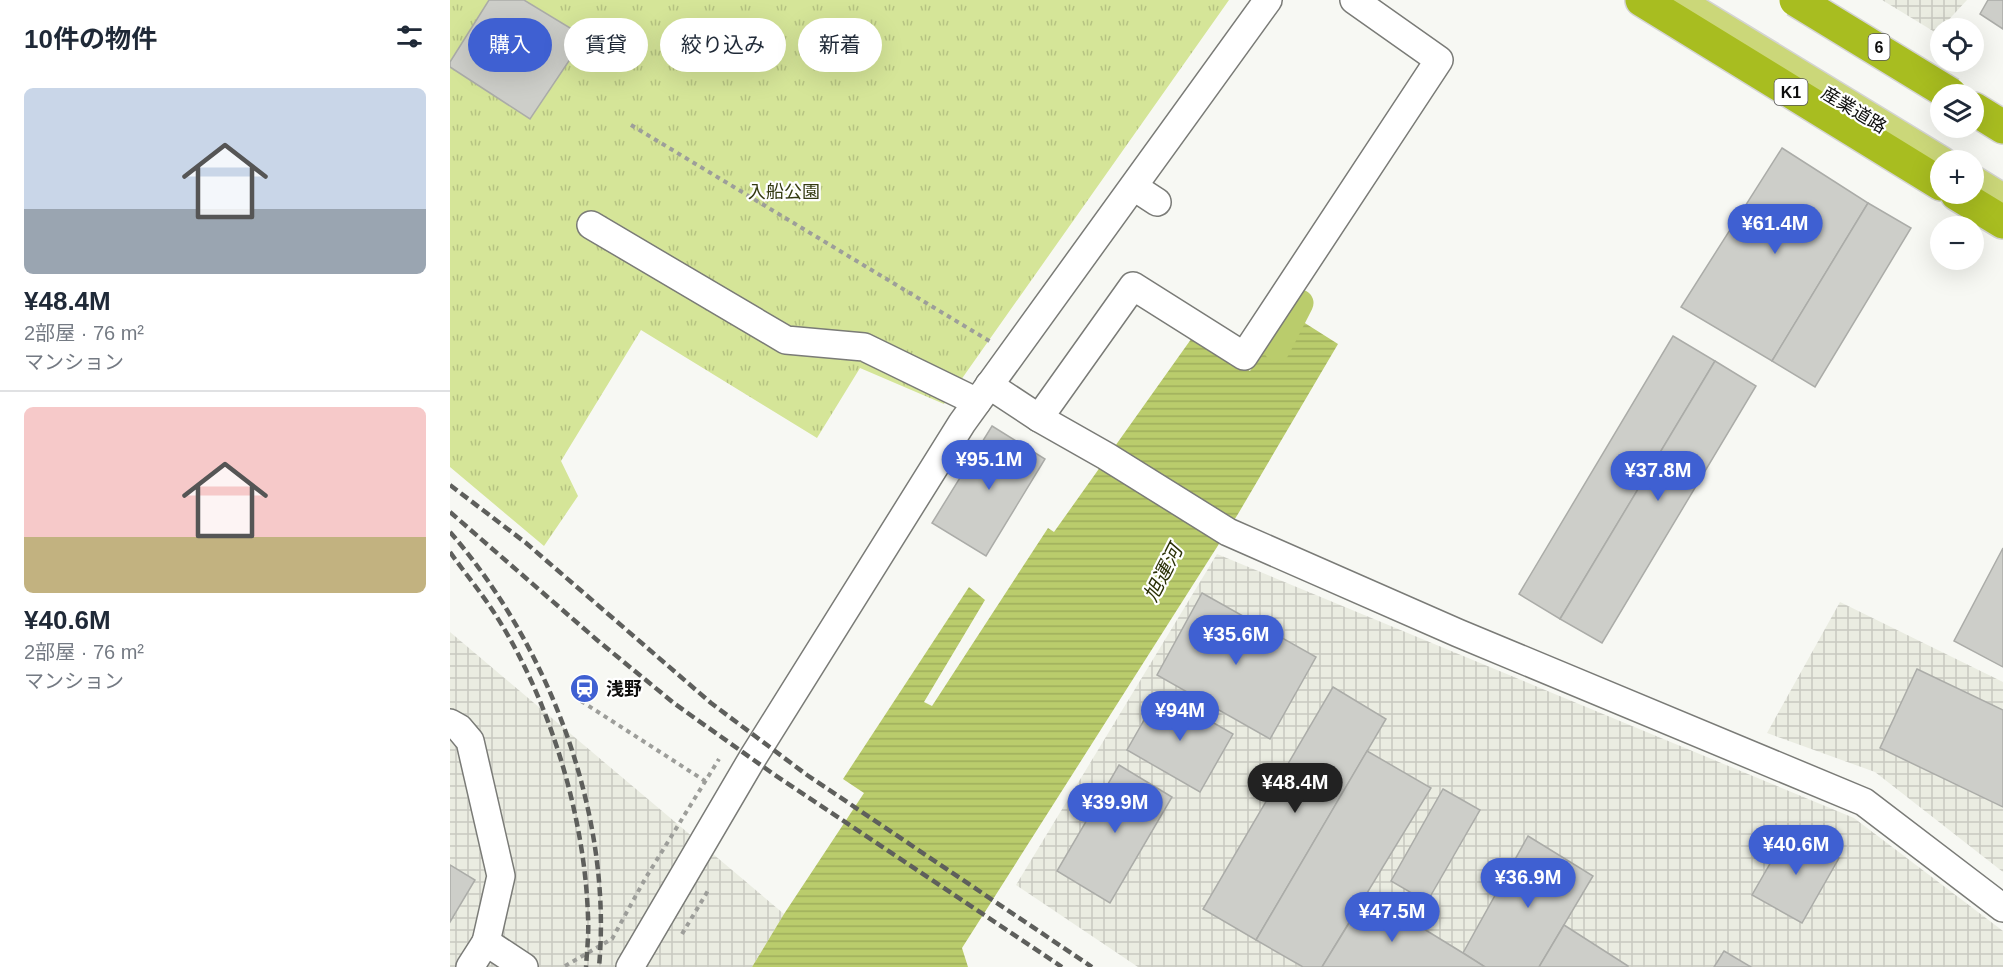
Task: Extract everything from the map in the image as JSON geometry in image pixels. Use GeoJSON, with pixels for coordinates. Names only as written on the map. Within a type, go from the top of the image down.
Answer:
{"type":"FeatureCollection","features":[{"type":"Feature","properties":{"kind":"highway","name":"K1"},"geometry":{"type":"LineString","coordinates":[[1642,0],[1930,177]]}},
{"type":"Feature","properties":{"kind":"highway"},"geometry":{"type":"LineString","coordinates":[[1796,0],[1933,84]]}},
{"type":"Feature","properties":{"kind":"highway"},"geometry":{"type":"LineString","coordinates":[[1984,116],[2003,127]]}},
{"type":"Feature","properties":{"kind":"highway"},"geometry":{"type":"LineString","coordinates":[[1973,204],[2003,222]]}},
{"type":"Feature","properties":{"kind":"main road","name":"産業道路"},"geometry":{"type":"LineString","coordinates":[[1674,0],[1930,156]]}},
{"type":"Feature","properties":{"kind":"main road","name":"6"},"geometry":{"type":"LineString","coordinates":[[1810,0],[1934,84]]}},
{"type":"Feature","properties":{"kind":"main road"},"geometry":{"type":"LineString","coordinates":[[1984,118],[2003,132]]}},
{"type":"Feature","properties":{"kind":"main road"},"geometry":{"type":"LineString","coordinates":[[1984,189],[2003,201]]}},
{"type":"Feature","properties":{"kind":"street"},"geometry":{"type":"LineString","coordinates":[[630,967],[746,770],[983,394],[1268,0]]}},
{"type":"Feature","properties":{"kind":"street"},"geometry":{"type":"LineString","coordinates":[[1039,418],[1133,286],[1244,356],[1439,60],[1354,0]]}},
{"type":"Feature","properties":{"kind":"street"},"geometry":{"type":"LineString","coordinates":[[1134,187],[1157,202]]}},
{"type":"Feature","properties":{"kind":"street"},"geometry":{"type":"LineString","coordinates":[[591,225],[786,340],[864,347],[1039,418],[1106,456],[1227,532],[1458,633],[1864,802],[2003,908]]}},
{"type":"Feature","properties":{"kind":"street"},"geometry":{"type":"LineString","coordinates":[[450,723],[470,741],[501,876],[486,942],[470,967]]}},
{"type":"Feature","properties":{"kind":"street"},"geometry":{"type":"LineString","coordinates":[[486,942],[524,967]]}},
{"type":"Feature","properties":{"kind":"path"},"geometry":{"type":"LineString","coordinates":[[631,126],[994,344]]}},
{"type":"Feature","properties":{"kind":"path"},"geometry":{"type":"LineString","coordinates":[[581,701],[705,781]]}},
{"type":"Feature","properties":{"kind":"shaded area"},"geometry":{"type":"Polygon","coordinates":[[[1882,0],[1967,0],[1950,18],[1930,18],[1930,29],[1882,0]]]}},
{"type":"Feature","properties":{"kind":"shaded area"},"geometry":{"type":"Polygon","coordinates":[[[1217,554],[1854,818],[2003,931],[2003,967],[1138,967],[1016,885],[1217,554]]]}},
{"type":"Feature","properties":{"kind":"shaded area"},"geometry":{"type":"Polygon","coordinates":[[[1840,602],[2003,682],[2003,872],[1875,772],[1767,733],[1840,602]]]}},
{"type":"Feature","properties":{"kind":"shaded area"},"geometry":{"type":"Polygon","coordinates":[[[450,632],[784,914],[752,967],[450,967],[450,632]]]}},
{"type":"Feature","properties":{"kind":"green space","name":"入船公園"},"geometry":{"type":"Polygon","coordinates":[[[450,0],[1229,0],[944,404],[860,368],[817,438],[641,330],[561,461],[578,496],[544,546],[450,467],[450,0]]]}},
{"type":"Feature","properties":{"kind":"water"},"geometry":{"type":"Polygon","coordinates":[[[1289,313],[1338,344],[1238,514],[962,948],[968,967],[752,967],[864,793],[843,779],[969,587],[985,600],[924,702],[932,706],[1048,528],[1054,532],[1194,335],[1250,371],[1289,313]]]}},
{"type":"Feature","properties":{"kind":"building"},"geometry":{"type":"Polygon","coordinates":[[[489,0],[524,0],[564,24],[564,68],[530,119],[450,67],[450,62],[468,33],[468,72],[552,72],[552,18],[478,18],[489,0]]]}},
{"type":"Feature","properties":{"kind":"building"},"geometry":{"type":"Polygon","coordinates":[[[1988,0],[2003,0],[2003,29],[1980,14],[1988,0]]]}},
{"type":"Feature","properties":{"kind":"building"},"geometry":{"type":"Polygon","coordinates":[[[1782,148],[1868,203],[1772,361],[1681,307],[1782,148]]]}},
{"type":"Feature","properties":{"kind":"building"},"geometry":{"type":"Polygon","coordinates":[[[1868,203],[1911,228],[1815,387],[1772,361],[1868,203]]]}},
{"type":"Feature","properties":{"kind":"building"},"geometry":{"type":"Polygon","coordinates":[[[1673,336],[1715,361],[1560,619],[1519,594],[1673,336]]]}},
{"type":"Feature","properties":{"kind":"building"},"geometry":{"type":"Polygon","coordinates":[[[1715,361],[1756,386],[1602,643],[1560,619],[1715,361]]]}},
{"type":"Feature","properties":{"kind":"building"},"geometry":{"type":"Polygon","coordinates":[[[992,426],[1045,459],[986,556],[932,523],[992,426]]]}},
{"type":"Feature","properties":{"kind":"building"},"geometry":{"type":"Polygon","coordinates":[[[2003,548],[2003,667],[1954,641],[2003,548]]]}},
{"type":"Feature","properties":{"kind":"building"},"geometry":{"type":"Polygon","coordinates":[[[1202,593],[1316,657],[1270,739],[1157,675],[1202,593]]]}},
{"type":"Feature","properties":{"kind":"building"},"geometry":{"type":"Polygon","coordinates":[[[1917,669],[2003,710],[2003,807],[1880,748],[1917,669]]]}},
{"type":"Feature","properties":{"kind":"building"},"geometry":{"type":"Polygon","coordinates":[[[1333,687],[1386,719],[1256,940],[1203,909],[1333,687]]]}},
{"type":"Feature","properties":{"kind":"building"},"geometry":{"type":"Polygon","coordinates":[[[1160,692],[1233,734],[1200,792],[1127,750],[1160,692]]]}},
{"type":"Feature","properties":{"kind":"building"},"geometry":{"type":"Polygon","coordinates":[[[1367,751],[1431,788],[1322,967],[1303,967],[1256,940],[1367,751]]]}},
{"type":"Feature","properties":{"kind":"building"},"geometry":{"type":"Polygon","coordinates":[[[1119,765],[1172,797],[1110,903],[1057,871],[1119,765]]]}},
{"type":"Feature","properties":{"kind":"building"},"geometry":{"type":"Polygon","coordinates":[[[1443,789],[1480,810],[1427,902],[1391,881],[1443,789]]]}},
{"type":"Feature","properties":{"kind":"building"},"geometry":{"type":"Polygon","coordinates":[[[1790,829],[1839,858],[1802,923],[1752,895],[1790,829]]]}},
{"type":"Feature","properties":{"kind":"building"},"geometry":{"type":"Polygon","coordinates":[[[1528,836],[1593,876],[1539,967],[1485,967],[1463,953],[1528,836]]]}},
{"type":"Feature","properties":{"kind":"building"},"geometry":{"type":"Polygon","coordinates":[[[450,865],[475,880],[450,922],[450,865]]]}},
{"type":"Feature","properties":{"kind":"building"},"geometry":{"type":"Polygon","coordinates":[[[1367,894],[1463,953],[1485,967],[1322,967],[1367,894]]]}},
{"type":"Feature","properties":{"kind":"building"},"geometry":{"type":"Polygon","coordinates":[[[1564,925],[1628,966],[1628,967],[1539,967],[1564,925]]]}},
{"type":"Feature","properties":{"kind":"building"},"geometry":{"type":"Polygon","coordinates":[[[1724,951],[1751,967],[1714,967],[1724,951]]]}},
{"type":"Feature","properties":{"kind":"waterway","name":"旭運河"},"geometry":{"type":"LineString","coordinates":[[1277,348],[1300,303]]}},
{"type":"Feature","properties":{"kind":"railway"},"geometry":{"type":"LineString","coordinates":[[450,485],[526,543],[711,703],[807,775],[1092,967]]}},
{"type":"Feature","properties":{"kind":"railway"},"geometry":{"type":"LineString","coordinates":[[450,512],[597,640],[675,704],[772,773],[1062,967]]}},
{"type":"Feature","properties":{"kind":"railway"},"geometry":{"type":"LineString","coordinates":[[450,532],[485,577],[517,627],[544,680],[567,735],[584,793],[596,851],[601,909],[599,967]]}},
{"type":"Feature","properties":{"kind":"railway"},"geometry":{"type":"LineString","coordinates":[[450,552],[488,604],[513,644],[531,680],[560,758],[580,839],[585,878],[588,923],[586,967]]}},
{"type":"Feature","properties":{"kind":"place","name":"浅野"},"geometry":{"type":"Point","coordinates":[585,689]}}]}
